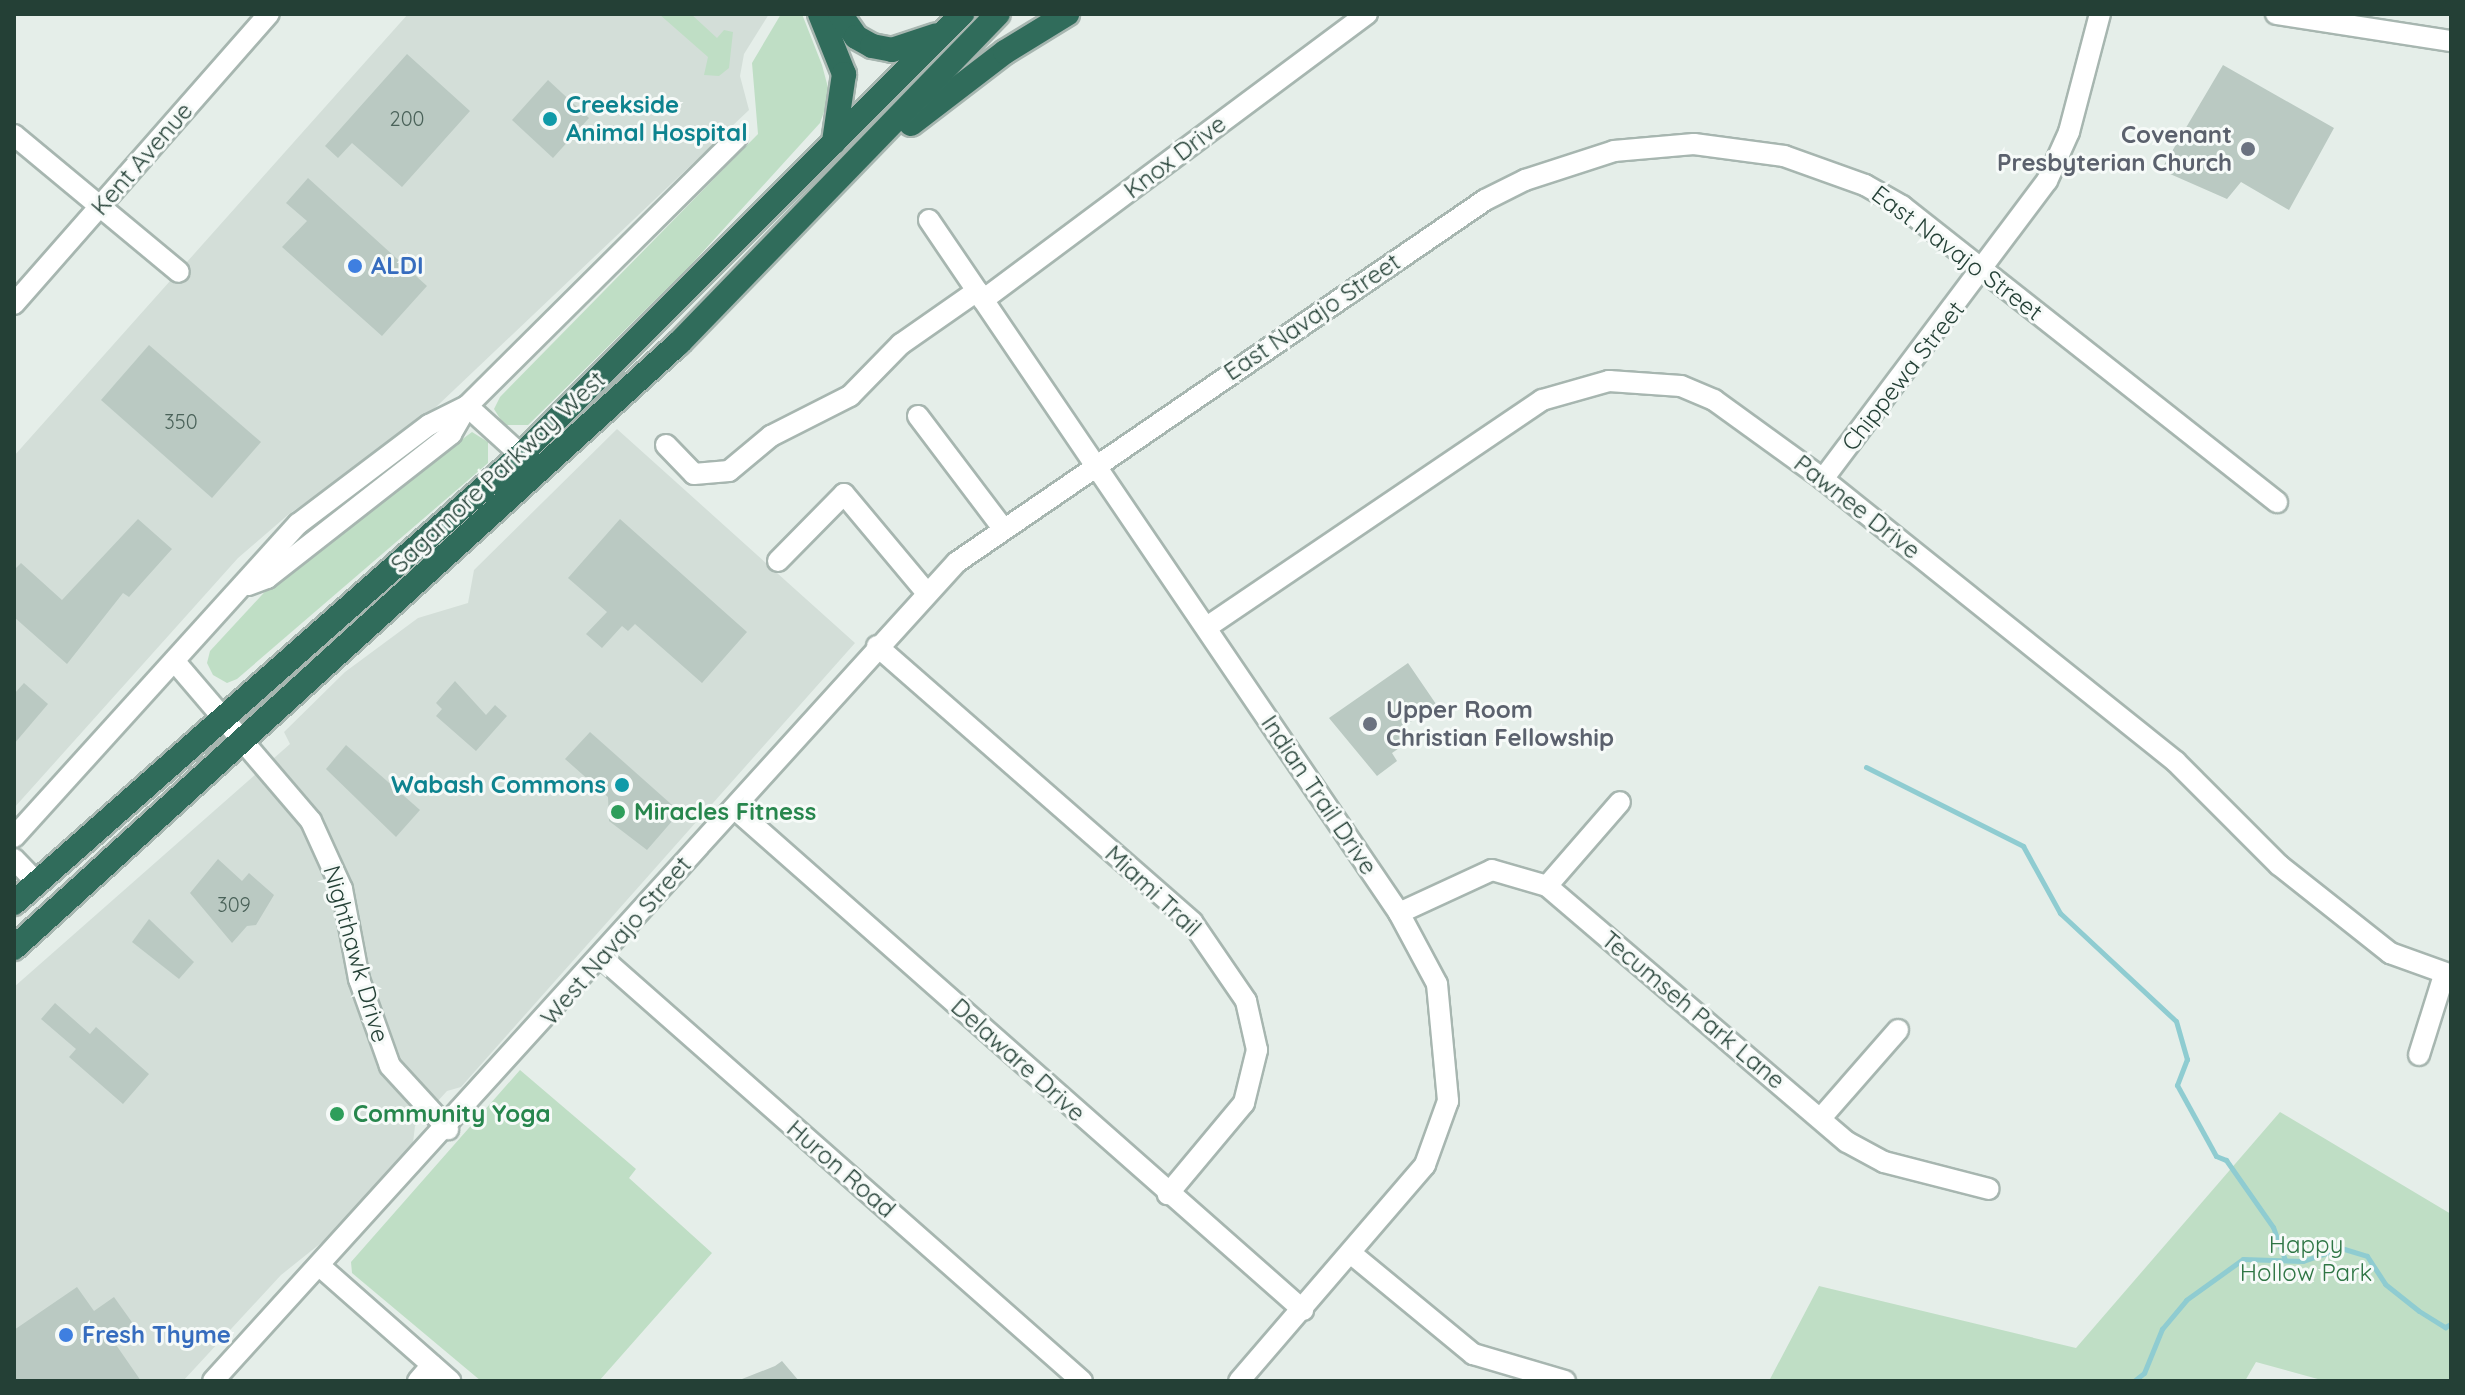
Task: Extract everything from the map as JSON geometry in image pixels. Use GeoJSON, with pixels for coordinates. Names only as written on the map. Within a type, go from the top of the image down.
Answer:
{"type":"FeatureCollection","features":[{"type":"Feature","properties":{"kind":"highway"},"geometry":{"type":"LineString","coordinates":[[820,14],[844,74],[834,144]]}},
{"type":"Feature","properties":{"kind":"highway"},"geometry":{"type":"LineString","coordinates":[[840,14],[856,37],[892,50],[943,33]]}},
{"type":"Feature","properties":{"kind":"highway","name":"Sagamore Parkway West"},"geometry":{"type":"LineString","coordinates":[[14,903],[222,716],[521,455],[962,14]]}},
{"type":"Feature","properties":{"kind":"highway","name":"Sagamore Parkway West"},"geometry":{"type":"LineString","coordinates":[[14,948],[679,343],[857,164],[998,14]]}},
{"type":"Feature","properties":{"kind":"highway"},"geometry":{"type":"LineString","coordinates":[[857,164],[1005,52],[1067,14]]}},
{"type":"Feature","properties":{"kind":"street","name":"Kent Avenue"},"geometry":{"type":"LineString","coordinates":[[14,304],[269,14]]}},
{"type":"Feature","properties":{"kind":"street","name":"Knox Drive"},"geometry":{"type":"LineString","coordinates":[[666,445],[704,478],[729,471],[771,436],[850,396],[901,344],[980,296],[1367,14]]}},
{"type":"Feature","properties":{"kind":"street","name":"Chippewa Street"},"geometry":{"type":"LineString","coordinates":[[1823,479],[2028,214],[2062,151],[2100,14]]}},
{"type":"Feature","properties":{"kind":"street"},"geometry":{"type":"LineString","coordinates":[[2276,14],[2451,41]]}},
{"type":"Feature","properties":{"kind":"street"},"geometry":{"type":"LineString","coordinates":[[14,135],[179,272]]}},
{"type":"Feature","properties":{"kind":"street"},"geometry":{"type":"LineString","coordinates":[[14,837],[248,585],[267,578],[431,452],[467,406],[737,138]]}},
{"type":"Feature","properties":{"kind":"street","name":"East Navajo Street"},"geometry":{"type":"LineString","coordinates":[[1095,464],[1485,200],[1574,160],[1614,151],[1742,146],[1826,169],[1902,206],[2277,502]]}},
{"type":"Feature","properties":{"kind":"street","name":"Indian Trail Drive"},"geometry":{"type":"LineString","coordinates":[[929,220],[1399,913],[1437,984],[1448,1101],[1417,1179],[1239,1381]]}},
{"type":"Feature","properties":{"kind":"street","name":"Pawnee Drive"},"geometry":{"type":"LineString","coordinates":[[1207,627],[1542,400],[1573,388],[1647,380],[1681,386],[1714,400],[1823,479],[2176,762],[2309,891],[2390,953],[2447,975]]}},
{"type":"Feature","properties":{"kind":"street"},"geometry":{"type":"LineString","coordinates":[[467,406],[521,455]]}},
{"type":"Feature","properties":{"kind":"street"},"geometry":{"type":"LineString","coordinates":[[918,416],[1002,527]]}},
{"type":"Feature","properties":{"kind":"street","name":"West Navajo Street"},"geometry":{"type":"LineString","coordinates":[[213,1381],[322,1268],[448,1129],[926,592],[1002,527],[1095,464]]}},
{"type":"Feature","properties":{"kind":"street"},"geometry":{"type":"LineString","coordinates":[[778,561],[844,494],[926,592]]}},
{"type":"Feature","properties":{"kind":"street","name":"Miami Trail"},"geometry":{"type":"LineString","coordinates":[[877,646],[1192,922],[1246,1001],[1257,1050],[1244,1103],[1168,1194]]}},
{"type":"Feature","properties":{"kind":"street","name":"Nighthawk Drive"},"geometry":{"type":"LineString","coordinates":[[177,664],[299,801],[342,889],[359,979],[390,1066],[448,1129]]}},
{"type":"Feature","properties":{"kind":"street"},"geometry":{"type":"LineString","coordinates":[[1547,886],[1620,802]]}},
{"type":"Feature","properties":{"kind":"street","name":"Delaware Drive"},"geometry":{"type":"LineString","coordinates":[[734,808],[1303,1310]]}},
{"type":"Feature","properties":{"kind":"street"},"geometry":{"type":"LineString","coordinates":[[14,859],[36,882]]}},
{"type":"Feature","properties":{"kind":"street","name":"Tecumseh Park Lane"},"geometry":{"type":"LineString","coordinates":[[1399,913],[1492,870],[1547,886],[1821,1118],[1884,1162],[1989,1189]]}},
{"type":"Feature","properties":{"kind":"street","name":"Huron Road"},"geometry":{"type":"LineString","coordinates":[[601,957],[1082,1381]]}},
{"type":"Feature","properties":{"kind":"street"},"geometry":{"type":"LineString","coordinates":[[2419,1055],[2447,975]]}},
{"type":"Feature","properties":{"kind":"street"},"geometry":{"type":"LineString","coordinates":[[1821,1118],[1898,1030]]}},
{"type":"Feature","properties":{"kind":"street"},"geometry":{"type":"LineString","coordinates":[[1353,1255],[1473,1354],[1565,1381]]}},
{"type":"Feature","properties":{"kind":"street"},"geometry":{"type":"LineString","coordinates":[[322,1268],[450,1381]]}},
{"type":"Feature","properties":{"kind":"street"},"geometry":{"type":"LineString","coordinates":[[418,1381],[432,1365]]}},
{"type":"Feature","properties":{"kind":"shaded area"},"geometry":{"type":"Polygon","coordinates":[[[408,14],[769,14],[744,54],[740,76],[749,110],[416,426],[289,514],[238,558],[14,808],[14,456],[408,14]]]}},
{"type":"Feature","properties":{"kind":"shaded area"},"geometry":{"type":"Polygon","coordinates":[[[617,429],[855,643],[461,1087],[447,1091],[415,1126],[413,1143],[336,1231],[281,1275],[183,1381],[14,1381],[14,987],[290,744],[284,732],[345,672],[418,618],[468,603],[474,570],[617,429]]]}},
{"type":"Feature","properties":{"kind":"green space"},"geometry":{"type":"Polygon","coordinates":[[[659,14],[691,14],[717,38],[724,30],[733,32],[729,68],[719,76],[704,75],[708,57],[659,14]]]}},
{"type":"Feature","properties":{"kind":"green space"},"geometry":{"type":"Polygon","coordinates":[[[781,14],[802,14],[822,65],[830,95],[820,123],[688,268],[528,425],[504,425],[494,409],[500,397],[758,134],[752,63],[781,14]]]}},
{"type":"Feature","properties":{"kind":"green space"},"geometry":{"type":"Polygon","coordinates":[[[472,432],[488,442],[488,463],[237,679],[227,683],[213,675],[207,663],[210,651],[285,570],[472,432]]]}},
{"type":"Feature","properties":{"kind":"green space"},"geometry":{"type":"Polygon","coordinates":[[[520,1070],[636,1169],[629,1178],[712,1253],[599,1381],[481,1381],[352,1273],[351,1262],[520,1070]]]}},
{"type":"Feature","properties":{"kind":"green space","name":"Happy Hollow Park"},"geometry":{"type":"Polygon","coordinates":[[[2280,1112],[2451,1214],[2451,1381],[2325,1381],[2256,1362],[2245,1381],[1769,1381],[1819,1286],[2076,1348],[2280,1112]]]}},
{"type":"Feature","properties":{"kind":"building"},"geometry":{"type":"Polygon","coordinates":[[[407,54],[470,111],[402,187],[352,143],[338,158],[325,146],[407,54]]]}},
{"type":"Feature","properties":{"kind":"building","name":"Covenant Presbyterian Church"},"geometry":{"type":"Polygon","coordinates":[[[2223,65],[2334,128],[2289,210],[2241,182],[2227,199],[2161,170],[2223,65]]]}},
{"type":"Feature","properties":{"kind":"building","name":"Creekside Animal Hospital"},"geometry":{"type":"Polygon","coordinates":[[[548,80],[589,118],[553,158],[512,120],[548,80]]]}},
{"type":"Feature","properties":{"kind":"building","name":"ALDI"},"geometry":{"type":"Polygon","coordinates":[[[308,178],[427,286],[382,336],[282,247],[307,221],[286,203],[308,178]]]}},
{"type":"Feature","properties":{"kind":"building"},"geometry":{"type":"Polygon","coordinates":[[[149,345],[261,442],[212,498],[101,400],[149,345]]]}},
{"type":"Feature","properties":{"kind":"building"},"geometry":{"type":"Polygon","coordinates":[[[138,519],[172,549],[129,597],[123,593],[67,664],[14,617],[14,570],[21,563],[62,600],[138,519]]]}},
{"type":"Feature","properties":{"kind":"building"},"geometry":{"type":"Polygon","coordinates":[[[620,519],[747,632],[702,683],[635,624],[628,631],[622,626],[602,648],[586,634],[607,612],[568,578],[620,519]]]}},
{"type":"Feature","properties":{"kind":"building","name":"Upper Room Christian Fellowship"},"geometry":{"type":"Polygon","coordinates":[[[1408,663],[1436,704],[1399,730],[1408,742],[1392,753],[1397,761],[1377,776],[1329,718],[1408,663]]]}},
{"type":"Feature","properties":{"kind":"building"},"geometry":{"type":"Polygon","coordinates":[[[455,681],[486,715],[495,705],[507,716],[476,751],[436,716],[442,709],[436,703],[455,681]]]}},
{"type":"Feature","properties":{"kind":"building"},"geometry":{"type":"Polygon","coordinates":[[[24,683],[48,704],[14,744],[14,694],[24,683]]]}},
{"type":"Feature","properties":{"kind":"building","name":"Wabash Commons"},"geometry":{"type":"Polygon","coordinates":[[[590,732],[680,812],[647,850],[609,821],[608,797],[565,759],[590,732]]]}},
{"type":"Feature","properties":{"kind":"building"},"geometry":{"type":"Polygon","coordinates":[[[346,745],[420,810],[396,837],[326,769],[346,745]]]}},
{"type":"Feature","properties":{"kind":"building"},"geometry":{"type":"Polygon","coordinates":[[[218,859],[242,881],[249,873],[274,895],[256,925],[247,926],[232,943],[190,893],[218,859]]]}},
{"type":"Feature","properties":{"kind":"building"},"geometry":{"type":"Polygon","coordinates":[[[149,919],[194,962],[179,979],[132,942],[149,919]]]}},
{"type":"Feature","properties":{"kind":"building"},"geometry":{"type":"Polygon","coordinates":[[[55,1003],[90,1034],[96,1027],[149,1074],[123,1104],[69,1057],[76,1049],[41,1019],[55,1003]]]}},
{"type":"Feature","properties":{"kind":"building","name":"Fresh Thyme"},"geometry":{"type":"Polygon","coordinates":[[[77,1287],[94,1311],[114,1297],[134,1325],[112,1339],[141,1381],[14,1381],[14,1330],[77,1287]]]}},
{"type":"Feature","properties":{"kind":"building"},"geometry":{"type":"Polygon","coordinates":[[[782,1361],[799,1381],[737,1381],[775,1366],[782,1361]]]}},
{"type":"Feature","properties":{"kind":"waterway"},"geometry":{"type":"LineString","coordinates":[[1866,767],[2023,846],[2060,913],[2176,1021],[2187,1059],[2177,1085],[2216,1156],[2226,1160],[2273,1227],[2285,1260]]}},
{"type":"Feature","properties":{"kind":"waterway"},"geometry":{"type":"LineString","coordinates":[[2134,1381],[2144,1373],[2162,1329],[2186,1300],[2243,1259],[2303,1261],[2341,1248],[2367,1256],[2385,1284],[2445,1327],[2451,1324]]}},
{"type":"Feature","properties":{"kind":"place","name":"Creekside Animal Hospital"},"geometry":{"type":"Point","coordinates":[550,119]}},
{"type":"Feature","properties":{"kind":"place","name":"Covenant Presbyterian Church"},"geometry":{"type":"Point","coordinates":[2248,149]}},
{"type":"Feature","properties":{"kind":"place","name":"ALDI"},"geometry":{"type":"Point","coordinates":[355,266]}},
{"type":"Feature","properties":{"kind":"place","name":"Upper Room Christian Fellowship"},"geometry":{"type":"Point","coordinates":[1370,724]}},
{"type":"Feature","properties":{"kind":"place","name":"Wabash Commons"},"geometry":{"type":"Point","coordinates":[622,785]}},
{"type":"Feature","properties":{"kind":"place","name":"Miracles Fitness"},"geometry":{"type":"Point","coordinates":[618,812]}},
{"type":"Feature","properties":{"kind":"place","name":"Community Yoga"},"geometry":{"type":"Point","coordinates":[337,1114]}},
{"type":"Feature","properties":{"kind":"place","name":"Fresh Thyme"},"geometry":{"type":"Point","coordinates":[66,1335]}}]}
